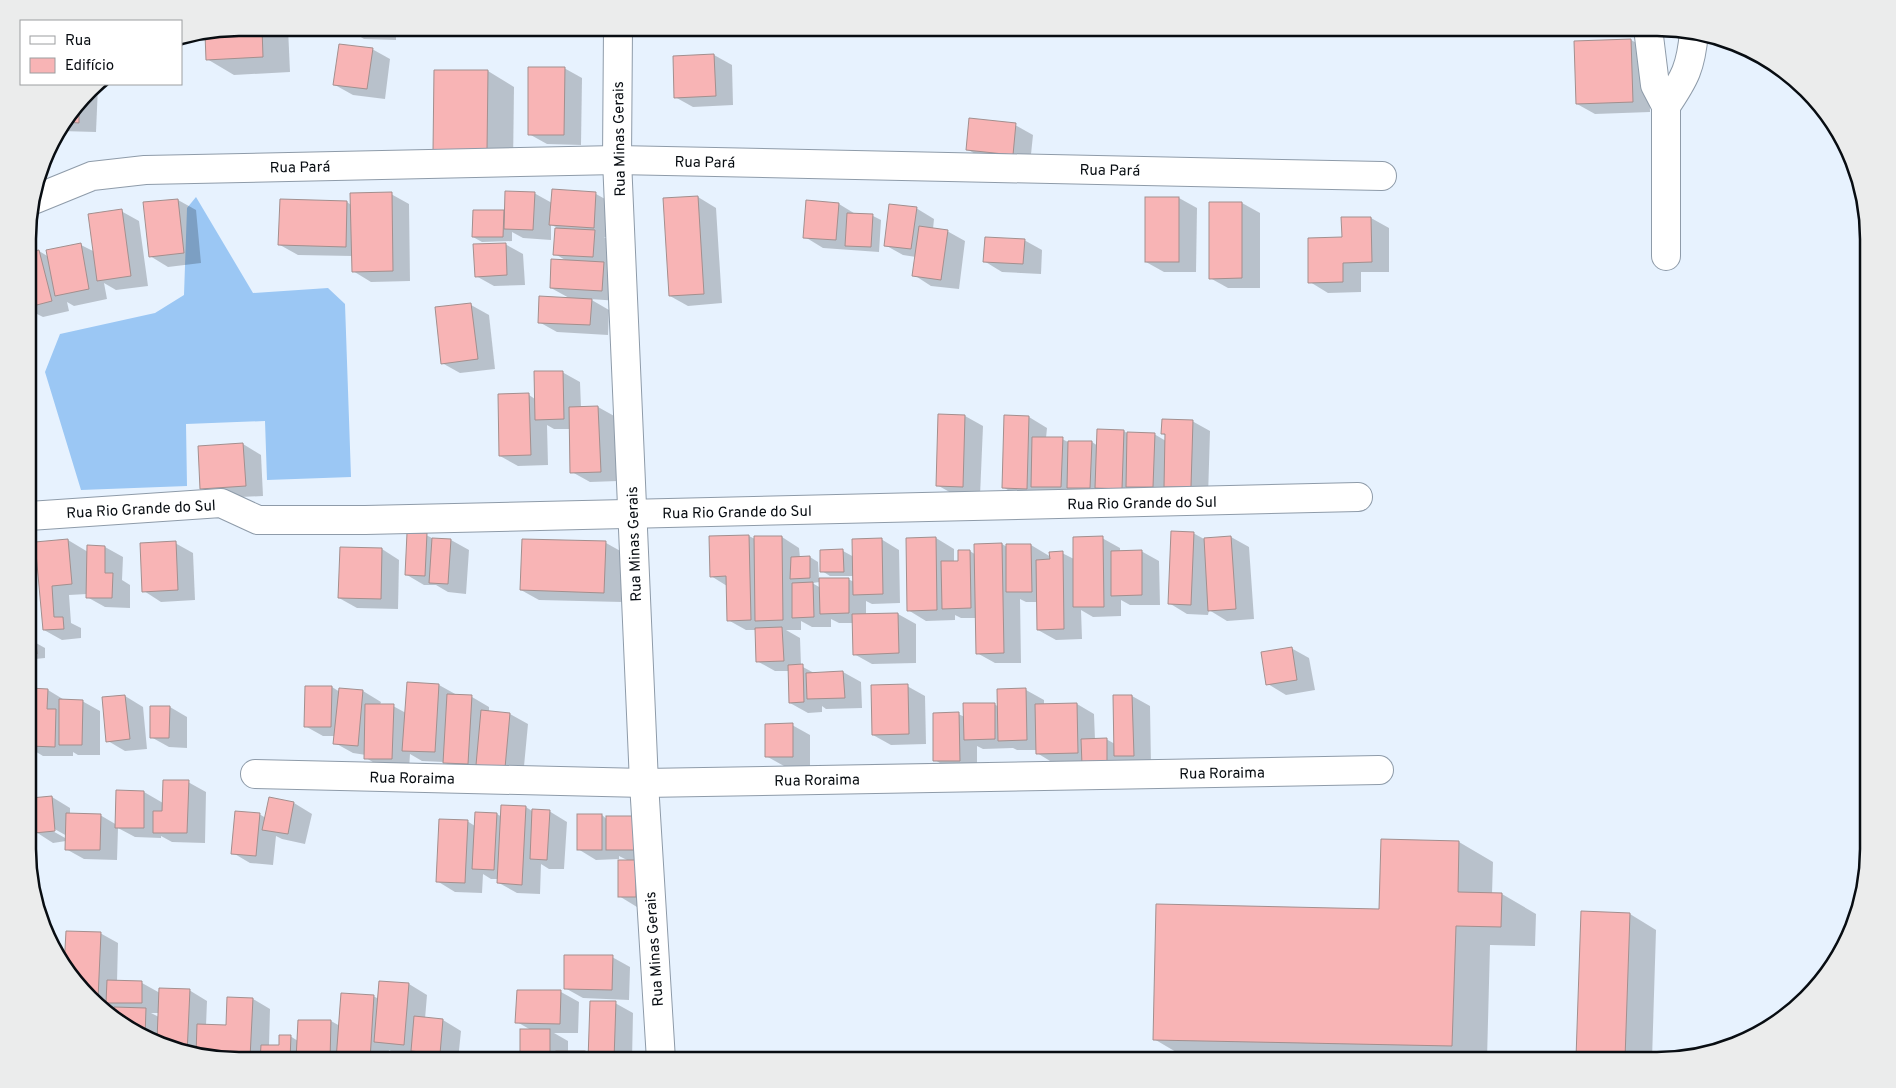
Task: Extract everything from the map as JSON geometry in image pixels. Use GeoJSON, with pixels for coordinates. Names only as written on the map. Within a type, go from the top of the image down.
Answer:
{"type":"FeatureCollection","features":[{"type":"Feature","properties":{"kind":"street","name":"Rua Minas Gerais"},"geometry":{"type":"LineString","coordinates":[[618,36],[617,160],[644,783],[661,1052]]}},
{"type":"Feature","properties":{"kind":"street"},"geometry":{"type":"LineString","coordinates":[[1649,36],[1655,85],[1666,106],[1666,256]]}},
{"type":"Feature","properties":{"kind":"street"},"geometry":{"type":"LineString","coordinates":[[1666,106],[1684,80],[1692,53],[1693,40]]}},
{"type":"Feature","properties":{"kind":"street","name":"Rua Pará"},"geometry":{"type":"LineString","coordinates":[[41,197],[92,176],[145,170],[617,160],[1382,176]]}},
{"type":"Feature","properties":{"kind":"street","name":"Rua Rio Grande do Sul"},"geometry":{"type":"LineString","coordinates":[[36,516],[220,503],[258,520],[365,520],[1358,497]]}},
{"type":"Feature","properties":{"kind":"street","name":"Rua Roraima"},"geometry":{"type":"LineString","coordinates":[[254,774],[644,783],[1380,770]]}},
{"type":"Feature","properties":{"kind":"shaded area"},"geometry":{"type":"Polygon","coordinates":[[[196,197],[253,293],[328,288],[345,304],[351,477],[267,480],[265,421],[186,424],[187,486],[81,490],[45,372],[60,334],[155,313],[184,295],[187,208],[196,197]]]}},
{"type":"Feature","properties":{"kind":"building"},"geometry":{"type":"Polygon","coordinates":[[[262,36],[263,57],[206,60],[205,39],[262,36]]]}},
{"type":"Feature","properties":{"kind":"building"},"geometry":{"type":"Polygon","coordinates":[[[1631,39],[1633,102],[1576,104],[1574,41],[1631,39]]]}},
{"type":"Feature","properties":{"kind":"building"},"geometry":{"type":"Polygon","coordinates":[[[339,44],[373,48],[367,89],[333,85],[339,44]]]}},
{"type":"Feature","properties":{"kind":"building"},"geometry":{"type":"Polygon","coordinates":[[[714,54],[716,96],[674,98],[673,56],[714,54]]]}},
{"type":"Feature","properties":{"kind":"building"},"geometry":{"type":"Polygon","coordinates":[[[528,67],[565,67],[564,135],[528,135],[528,67]]]}},
{"type":"Feature","properties":{"kind":"building"},"geometry":{"type":"Polygon","coordinates":[[[434,70],[488,70],[487,151],[433,151],[434,70]]]}},
{"type":"Feature","properties":{"kind":"building"},"geometry":{"type":"Polygon","coordinates":[[[79,115],[79,123],[73,123],[79,115]]]}},
{"type":"Feature","properties":{"kind":"building"},"geometry":{"type":"Polygon","coordinates":[[[969,118],[1016,123],[1013,155],[966,150],[969,118]]]}},
{"type":"Feature","properties":{"kind":"building"},"geometry":{"type":"Polygon","coordinates":[[[552,189],[596,192],[594,228],[549,225],[552,189]]]}},
{"type":"Feature","properties":{"kind":"building"},"geometry":{"type":"Polygon","coordinates":[[[505,191],[535,192],[533,230],[504,229],[505,191]]]}},
{"type":"Feature","properties":{"kind":"building"},"geometry":{"type":"Polygon","coordinates":[[[392,192],[393,271],[352,272],[350,193],[392,192]]]}},
{"type":"Feature","properties":{"kind":"building"},"geometry":{"type":"Polygon","coordinates":[[[698,196],[704,294],[669,296],[663,198],[698,196]]]}},
{"type":"Feature","properties":{"kind":"building"},"geometry":{"type":"Polygon","coordinates":[[[1145,197],[1179,197],[1179,262],[1145,262],[1145,197]]]}},
{"type":"Feature","properties":{"kind":"building"},"geometry":{"type":"Polygon","coordinates":[[[178,199],[184,253],[149,257],[143,202],[178,199]]]}},
{"type":"Feature","properties":{"kind":"building"},"geometry":{"type":"Polygon","coordinates":[[[280,199],[347,201],[346,247],[278,245],[280,199]]]}},
{"type":"Feature","properties":{"kind":"building"},"geometry":{"type":"Polygon","coordinates":[[[806,200],[839,203],[836,240],[803,238],[806,200]]]}},
{"type":"Feature","properties":{"kind":"building"},"geometry":{"type":"Polygon","coordinates":[[[1209,202],[1242,202],[1242,278],[1209,279],[1209,202]]]}},
{"type":"Feature","properties":{"kind":"building"},"geometry":{"type":"Polygon","coordinates":[[[889,204],[917,207],[911,249],[884,246],[889,204]]]}},
{"type":"Feature","properties":{"kind":"building"},"geometry":{"type":"Polygon","coordinates":[[[122,209],[131,276],[97,281],[88,214],[122,209]]]}},
{"type":"Feature","properties":{"kind":"building"},"geometry":{"type":"Polygon","coordinates":[[[473,210],[504,210],[503,237],[472,237],[473,210]]]}},
{"type":"Feature","properties":{"kind":"building"},"geometry":{"type":"Polygon","coordinates":[[[847,213],[873,214],[871,247],[845,246],[847,213]]]}},
{"type":"Feature","properties":{"kind":"building"},"geometry":{"type":"Polygon","coordinates":[[[1341,217],[1371,217],[1372,262],[1343,263],[1343,282],[1308,283],[1308,238],[1342,237],[1341,217]]]}},
{"type":"Feature","properties":{"kind":"building"},"geometry":{"type":"Polygon","coordinates":[[[919,226],[948,230],[941,280],[912,276],[919,226]]]}},
{"type":"Feature","properties":{"kind":"building"},"geometry":{"type":"Polygon","coordinates":[[[555,228],[595,230],[593,257],[553,255],[555,228]]]}},
{"type":"Feature","properties":{"kind":"building"},"geometry":{"type":"Polygon","coordinates":[[[985,237],[1025,239],[1023,264],[983,262],[985,237]]]}},
{"type":"Feature","properties":{"kind":"building"},"geometry":{"type":"Polygon","coordinates":[[[81,243],[89,289],[55,296],[46,250],[81,243]]]}},
{"type":"Feature","properties":{"kind":"building"},"geometry":{"type":"Polygon","coordinates":[[[506,243],[507,275],[475,277],[473,244],[506,243]]]}},
{"type":"Feature","properties":{"kind":"building"},"geometry":{"type":"Polygon","coordinates":[[[39,250],[52,301],[36,305],[36,251],[39,250]]]}},
{"type":"Feature","properties":{"kind":"building"},"geometry":{"type":"Polygon","coordinates":[[[551,259],[604,262],[602,291],[550,288],[551,259]]]}},
{"type":"Feature","properties":{"kind":"building"},"geometry":{"type":"Polygon","coordinates":[[[539,296],[592,299],[590,325],[538,323],[539,296]]]}},
{"type":"Feature","properties":{"kind":"building"},"geometry":{"type":"Polygon","coordinates":[[[471,303],[478,359],[441,364],[435,307],[471,303]]]}},
{"type":"Feature","properties":{"kind":"building"},"geometry":{"type":"Polygon","coordinates":[[[534,371],[563,371],[564,419],[535,420],[534,371]]]}},
{"type":"Feature","properties":{"kind":"building"},"geometry":{"type":"Polygon","coordinates":[[[529,393],[531,455],[499,456],[498,394],[529,393]]]}},
{"type":"Feature","properties":{"kind":"building"},"geometry":{"type":"Polygon","coordinates":[[[598,406],[601,472],[570,473],[569,407],[598,406]]]}},
{"type":"Feature","properties":{"kind":"building"},"geometry":{"type":"Polygon","coordinates":[[[938,414],[965,415],[963,487],[936,486],[938,414]]]}},
{"type":"Feature","properties":{"kind":"building"},"geometry":{"type":"Polygon","coordinates":[[[1004,415],[1029,416],[1027,489],[1002,488],[1004,415]]]}},
{"type":"Feature","properties":{"kind":"building"},"geometry":{"type":"Polygon","coordinates":[[[1162,419],[1193,420],[1191,487],[1164,487],[1165,434],[1161,434],[1162,419]]]}},
{"type":"Feature","properties":{"kind":"building"},"geometry":{"type":"Polygon","coordinates":[[[1097,429],[1124,430],[1122,489],[1095,488],[1097,429]]]}},
{"type":"Feature","properties":{"kind":"building"},"geometry":{"type":"Polygon","coordinates":[[[1127,432],[1155,433],[1153,487],[1126,487],[1127,432]]]}},
{"type":"Feature","properties":{"kind":"building"},"geometry":{"type":"Polygon","coordinates":[[[1032,437],[1063,437],[1061,487],[1031,487],[1032,437]]]}},
{"type":"Feature","properties":{"kind":"building"},"geometry":{"type":"Polygon","coordinates":[[[1068,441],[1092,441],[1090,488],[1067,488],[1068,441]]]}},
{"type":"Feature","properties":{"kind":"building"},"geometry":{"type":"Polygon","coordinates":[[[243,443],[246,486],[200,489],[198,446],[243,443]]]}},
{"type":"Feature","properties":{"kind":"building"},"geometry":{"type":"Polygon","coordinates":[[[1171,531],[1194,532],[1191,605],[1168,604],[1171,531]]]}},
{"type":"Feature","properties":{"kind":"building"},"geometry":{"type":"Polygon","coordinates":[[[407,533],[427,533],[425,576],[405,575],[407,533]]]}},
{"type":"Feature","properties":{"kind":"building"},"geometry":{"type":"Polygon","coordinates":[[[749,535],[751,620],[727,621],[726,576],[710,577],[709,536],[749,535]]]}},
{"type":"Feature","properties":{"kind":"building"},"geometry":{"type":"Polygon","coordinates":[[[754,536],[782,536],[783,620],[755,621],[754,536]]]}},
{"type":"Feature","properties":{"kind":"building"},"geometry":{"type":"Polygon","coordinates":[[[1103,536],[1104,607],[1073,607],[1073,537],[1103,536]]]}},
{"type":"Feature","properties":{"kind":"building"},"geometry":{"type":"Polygon","coordinates":[[[1231,536],[1236,609],[1208,611],[1204,538],[1231,536]]]}},
{"type":"Feature","properties":{"kind":"building"},"geometry":{"type":"Polygon","coordinates":[[[936,537],[937,610],[907,611],[906,538],[936,537]]]}},
{"type":"Feature","properties":{"kind":"building"},"geometry":{"type":"Polygon","coordinates":[[[432,538],[451,539],[448,584],[429,583],[432,538]]]}},
{"type":"Feature","properties":{"kind":"building"},"geometry":{"type":"Polygon","coordinates":[[[882,538],[883,594],[853,595],[852,539],[882,538]]]}},
{"type":"Feature","properties":{"kind":"building"},"geometry":{"type":"Polygon","coordinates":[[[68,539],[72,584],[52,586],[54,617],[63,617],[64,629],[43,630],[36,542],[68,539]]]}},
{"type":"Feature","properties":{"kind":"building"},"geometry":{"type":"Polygon","coordinates":[[[522,539],[606,541],[604,593],[520,590],[522,539]]]}},
{"type":"Feature","properties":{"kind":"building"},"geometry":{"type":"Polygon","coordinates":[[[176,541],[178,590],[142,592],[140,543],[176,541]]]}},
{"type":"Feature","properties":{"kind":"building"},"geometry":{"type":"Polygon","coordinates":[[[1002,543],[1004,653],[976,654],[974,544],[1002,543]]]}},
{"type":"Feature","properties":{"kind":"building"},"geometry":{"type":"Polygon","coordinates":[[[1006,544],[1031,544],[1032,592],[1006,592],[1006,544]]]}},
{"type":"Feature","properties":{"kind":"building"},"geometry":{"type":"Polygon","coordinates":[[[87,545],[105,546],[105,573],[113,573],[112,598],[86,598],[87,545]]]}},
{"type":"Feature","properties":{"kind":"building"},"geometry":{"type":"Polygon","coordinates":[[[340,547],[382,548],[381,599],[338,598],[340,547]]]}},
{"type":"Feature","properties":{"kind":"building"},"geometry":{"type":"Polygon","coordinates":[[[843,549],[844,572],[820,572],[820,550],[843,549]]]}},
{"type":"Feature","properties":{"kind":"building"},"geometry":{"type":"Polygon","coordinates":[[[958,550],[970,550],[971,608],[942,609],[941,561],[958,561],[958,550]]]}},
{"type":"Feature","properties":{"kind":"building"},"geometry":{"type":"Polygon","coordinates":[[[1142,550],[1142,595],[1111,596],[1111,551],[1142,550]]]}},
{"type":"Feature","properties":{"kind":"building"},"geometry":{"type":"Polygon","coordinates":[[[1063,551],[1064,629],[1037,630],[1036,560],[1050,559],[1049,552],[1063,551]]]}},
{"type":"Feature","properties":{"kind":"building"},"geometry":{"type":"Polygon","coordinates":[[[810,556],[810,578],[790,579],[791,557],[810,556]]]}},
{"type":"Feature","properties":{"kind":"building"},"geometry":{"type":"Polygon","coordinates":[[[819,578],[849,578],[849,613],[820,614],[819,578]]]}},
{"type":"Feature","properties":{"kind":"building"},"geometry":{"type":"Polygon","coordinates":[[[813,582],[814,617],[792,618],[792,583],[813,582]]]}},
{"type":"Feature","properties":{"kind":"building"},"geometry":{"type":"Polygon","coordinates":[[[898,613],[899,653],[853,655],[852,614],[898,613]]]}},
{"type":"Feature","properties":{"kind":"building"},"geometry":{"type":"Polygon","coordinates":[[[782,627],[784,661],[756,662],[755,628],[782,627]]]}},
{"type":"Feature","properties":{"kind":"building"},"geometry":{"type":"Polygon","coordinates":[[[1292,647],[1297,680],[1266,685],[1261,652],[1292,647]]]}},
{"type":"Feature","properties":{"kind":"building"},"geometry":{"type":"Polygon","coordinates":[[[803,664],[804,702],[789,703],[788,665],[803,664]]]}},
{"type":"Feature","properties":{"kind":"building"},"geometry":{"type":"Polygon","coordinates":[[[843,671],[845,698],[807,699],[806,673],[843,671]]]}},
{"type":"Feature","properties":{"kind":"building"},"geometry":{"type":"Polygon","coordinates":[[[407,682],[439,684],[435,752],[402,751],[407,682]]]}},
{"type":"Feature","properties":{"kind":"building"},"geometry":{"type":"Polygon","coordinates":[[[908,684],[909,734],[872,735],[871,685],[908,684]]]}},
{"type":"Feature","properties":{"kind":"building"},"geometry":{"type":"Polygon","coordinates":[[[305,686],[332,686],[331,727],[304,727],[305,686]]]}},
{"type":"Feature","properties":{"kind":"building"},"geometry":{"type":"Polygon","coordinates":[[[36,688],[48,689],[47,709],[56,709],[55,747],[36,746],[36,688]]]}},
{"type":"Feature","properties":{"kind":"building"},"geometry":{"type":"Polygon","coordinates":[[[339,688],[363,690],[358,746],[333,744],[339,688]]]}},
{"type":"Feature","properties":{"kind":"building"},"geometry":{"type":"Polygon","coordinates":[[[1026,688],[1027,740],[998,741],[997,689],[1026,688]]]}},
{"type":"Feature","properties":{"kind":"building"},"geometry":{"type":"Polygon","coordinates":[[[447,694],[472,695],[468,764],[443,763],[447,694]]]}},
{"type":"Feature","properties":{"kind":"building"},"geometry":{"type":"Polygon","coordinates":[[[125,695],[130,739],[106,742],[102,697],[125,695]]]}},
{"type":"Feature","properties":{"kind":"building"},"geometry":{"type":"Polygon","coordinates":[[[1113,695],[1132,695],[1134,756],[1114,756],[1113,695]]]}},
{"type":"Feature","properties":{"kind":"building"},"geometry":{"type":"Polygon","coordinates":[[[59,699],[83,700],[82,745],[59,745],[59,699]]]}},
{"type":"Feature","properties":{"kind":"building"},"geometry":{"type":"Polygon","coordinates":[[[963,703],[995,703],[995,739],[964,740],[963,703]]]}},
{"type":"Feature","properties":{"kind":"building"},"geometry":{"type":"Polygon","coordinates":[[[1077,703],[1078,753],[1036,754],[1035,704],[1077,703]]]}},
{"type":"Feature","properties":{"kind":"building"},"geometry":{"type":"Polygon","coordinates":[[[365,704],[394,704],[392,759],[364,759],[365,704]]]}},
{"type":"Feature","properties":{"kind":"building"},"geometry":{"type":"Polygon","coordinates":[[[150,706],[170,706],[169,738],[150,738],[150,706]]]}},
{"type":"Feature","properties":{"kind":"building"},"geometry":{"type":"Polygon","coordinates":[[[481,710],[510,713],[505,768],[476,765],[481,710]]]}},
{"type":"Feature","properties":{"kind":"building"},"geometry":{"type":"Polygon","coordinates":[[[959,712],[960,761],[933,761],[933,713],[959,712]]]}},
{"type":"Feature","properties":{"kind":"building"},"geometry":{"type":"Polygon","coordinates":[[[793,723],[793,757],[765,757],[765,724],[793,723]]]}},
{"type":"Feature","properties":{"kind":"building"},"geometry":{"type":"Polygon","coordinates":[[[1107,738],[1107,764],[1082,765],[1081,739],[1107,738]]]}},
{"type":"Feature","properties":{"kind":"building"},"geometry":{"type":"Polygon","coordinates":[[[163,780],[189,780],[187,833],[153,833],[153,811],[162,811],[163,780]]]}},
{"type":"Feature","properties":{"kind":"building"},"geometry":{"type":"Polygon","coordinates":[[[116,790],[144,791],[144,828],[115,828],[116,790]]]}},
{"type":"Feature","properties":{"kind":"building"},"geometry":{"type":"Polygon","coordinates":[[[52,796],[55,831],[36,833],[36,798],[52,796]]]}},
{"type":"Feature","properties":{"kind":"building"},"geometry":{"type":"Polygon","coordinates":[[[269,797],[294,802],[288,834],[262,830],[269,797]]]}},
{"type":"Feature","properties":{"kind":"building"},"geometry":{"type":"Polygon","coordinates":[[[501,805],[526,806],[522,885],[497,883],[501,805]]]}},
{"type":"Feature","properties":{"kind":"building"},"geometry":{"type":"Polygon","coordinates":[[[532,809],[550,810],[547,860],[530,859],[532,809]]]}},
{"type":"Feature","properties":{"kind":"building"},"geometry":{"type":"Polygon","coordinates":[[[235,811],[260,813],[256,856],[231,854],[235,811]]]}},
{"type":"Feature","properties":{"kind":"building"},"geometry":{"type":"Polygon","coordinates":[[[475,812],[497,813],[494,870],[472,869],[475,812]]]}},
{"type":"Feature","properties":{"kind":"building"},"geometry":{"type":"Polygon","coordinates":[[[66,813],[101,814],[100,850],[65,850],[66,813]]]}},
{"type":"Feature","properties":{"kind":"building"},"geometry":{"type":"Polygon","coordinates":[[[577,814],[602,814],[602,850],[577,850],[577,814]]]}},
{"type":"Feature","properties":{"kind":"building"},"geometry":{"type":"Polygon","coordinates":[[[606,816],[635,816],[635,850],[606,850],[606,816]]]}},
{"type":"Feature","properties":{"kind":"building"},"geometry":{"type":"Polygon","coordinates":[[[439,819],[468,820],[465,883],[436,882],[439,819]]]}},
{"type":"Feature","properties":{"kind":"building"},"geometry":{"type":"Polygon","coordinates":[[[1381,839],[1459,841],[1458,892],[1502,893],[1501,927],[1456,926],[1452,1046],[1153,1040],[1156,904],[1379,909],[1381,839]]]}},
{"type":"Feature","properties":{"kind":"building"},"geometry":{"type":"Polygon","coordinates":[[[618,860],[636,860],[636,897],[618,897],[618,860]]]}},
{"type":"Feature","properties":{"kind":"building"},"geometry":{"type":"Polygon","coordinates":[[[1581,911],[1630,913],[1625,1052],[1576,1052],[1581,911]]]}},
{"type":"Feature","properties":{"kind":"building"},"geometry":{"type":"Polygon","coordinates":[[[66,931],[101,932],[98,994],[78,972],[65,953],[66,931]]]}},
{"type":"Feature","properties":{"kind":"building"},"geometry":{"type":"Polygon","coordinates":[[[564,955],[613,955],[612,990],[564,989],[564,955]]]}},
{"type":"Feature","properties":{"kind":"building"},"geometry":{"type":"Polygon","coordinates":[[[107,980],[142,981],[142,1003],[106,1002],[107,980]]]}},
{"type":"Feature","properties":{"kind":"building"},"geometry":{"type":"Polygon","coordinates":[[[379,981],[409,983],[404,1045],[374,1042],[379,981]]]}},
{"type":"Feature","properties":{"kind":"building"},"geometry":{"type":"Polygon","coordinates":[[[159,988],[190,989],[187,1045],[157,1034],[159,988]]]}},
{"type":"Feature","properties":{"kind":"building"},"geometry":{"type":"Polygon","coordinates":[[[517,990],[561,990],[560,1024],[515,1023],[517,990]]]}},
{"type":"Feature","properties":{"kind":"building"},"geometry":{"type":"Polygon","coordinates":[[[341,993],[374,995],[370,1052],[337,1052],[341,993]]]}},
{"type":"Feature","properties":{"kind":"building"},"geometry":{"type":"Polygon","coordinates":[[[227,997],[253,998],[250,1052],[196,1047],[197,1024],[226,1025],[227,997]]]}},
{"type":"Feature","properties":{"kind":"building"},"geometry":{"type":"Polygon","coordinates":[[[590,1001],[616,1001],[614,1052],[588,1052],[590,1001]]]}},
{"type":"Feature","properties":{"kind":"building"},"geometry":{"type":"Polygon","coordinates":[[[114,1008],[146,1008],[145,1029],[127,1018],[114,1008]]]}},
{"type":"Feature","properties":{"kind":"building"},"geometry":{"type":"Polygon","coordinates":[[[414,1016],[443,1019],[440,1052],[411,1051],[414,1016]]]}},
{"type":"Feature","properties":{"kind":"building"},"geometry":{"type":"Polygon","coordinates":[[[298,1020],[331,1020],[330,1052],[296,1052],[298,1020]]]}},
{"type":"Feature","properties":{"kind":"building"},"geometry":{"type":"Polygon","coordinates":[[[520,1029],[550,1029],[550,1052],[520,1052],[520,1029]]]}},
{"type":"Feature","properties":{"kind":"building"},"geometry":{"type":"Polygon","coordinates":[[[279,1035],[291,1035],[290,1052],[261,1052],[261,1045],[279,1045],[279,1035]]]}},
{"type":"Feature","properties":{"kind":"building"},"geometry":{"type":"Polygon","coordinates":[[[556,1051],[585,1051],[585,1052],[556,1051]]]}}]}
